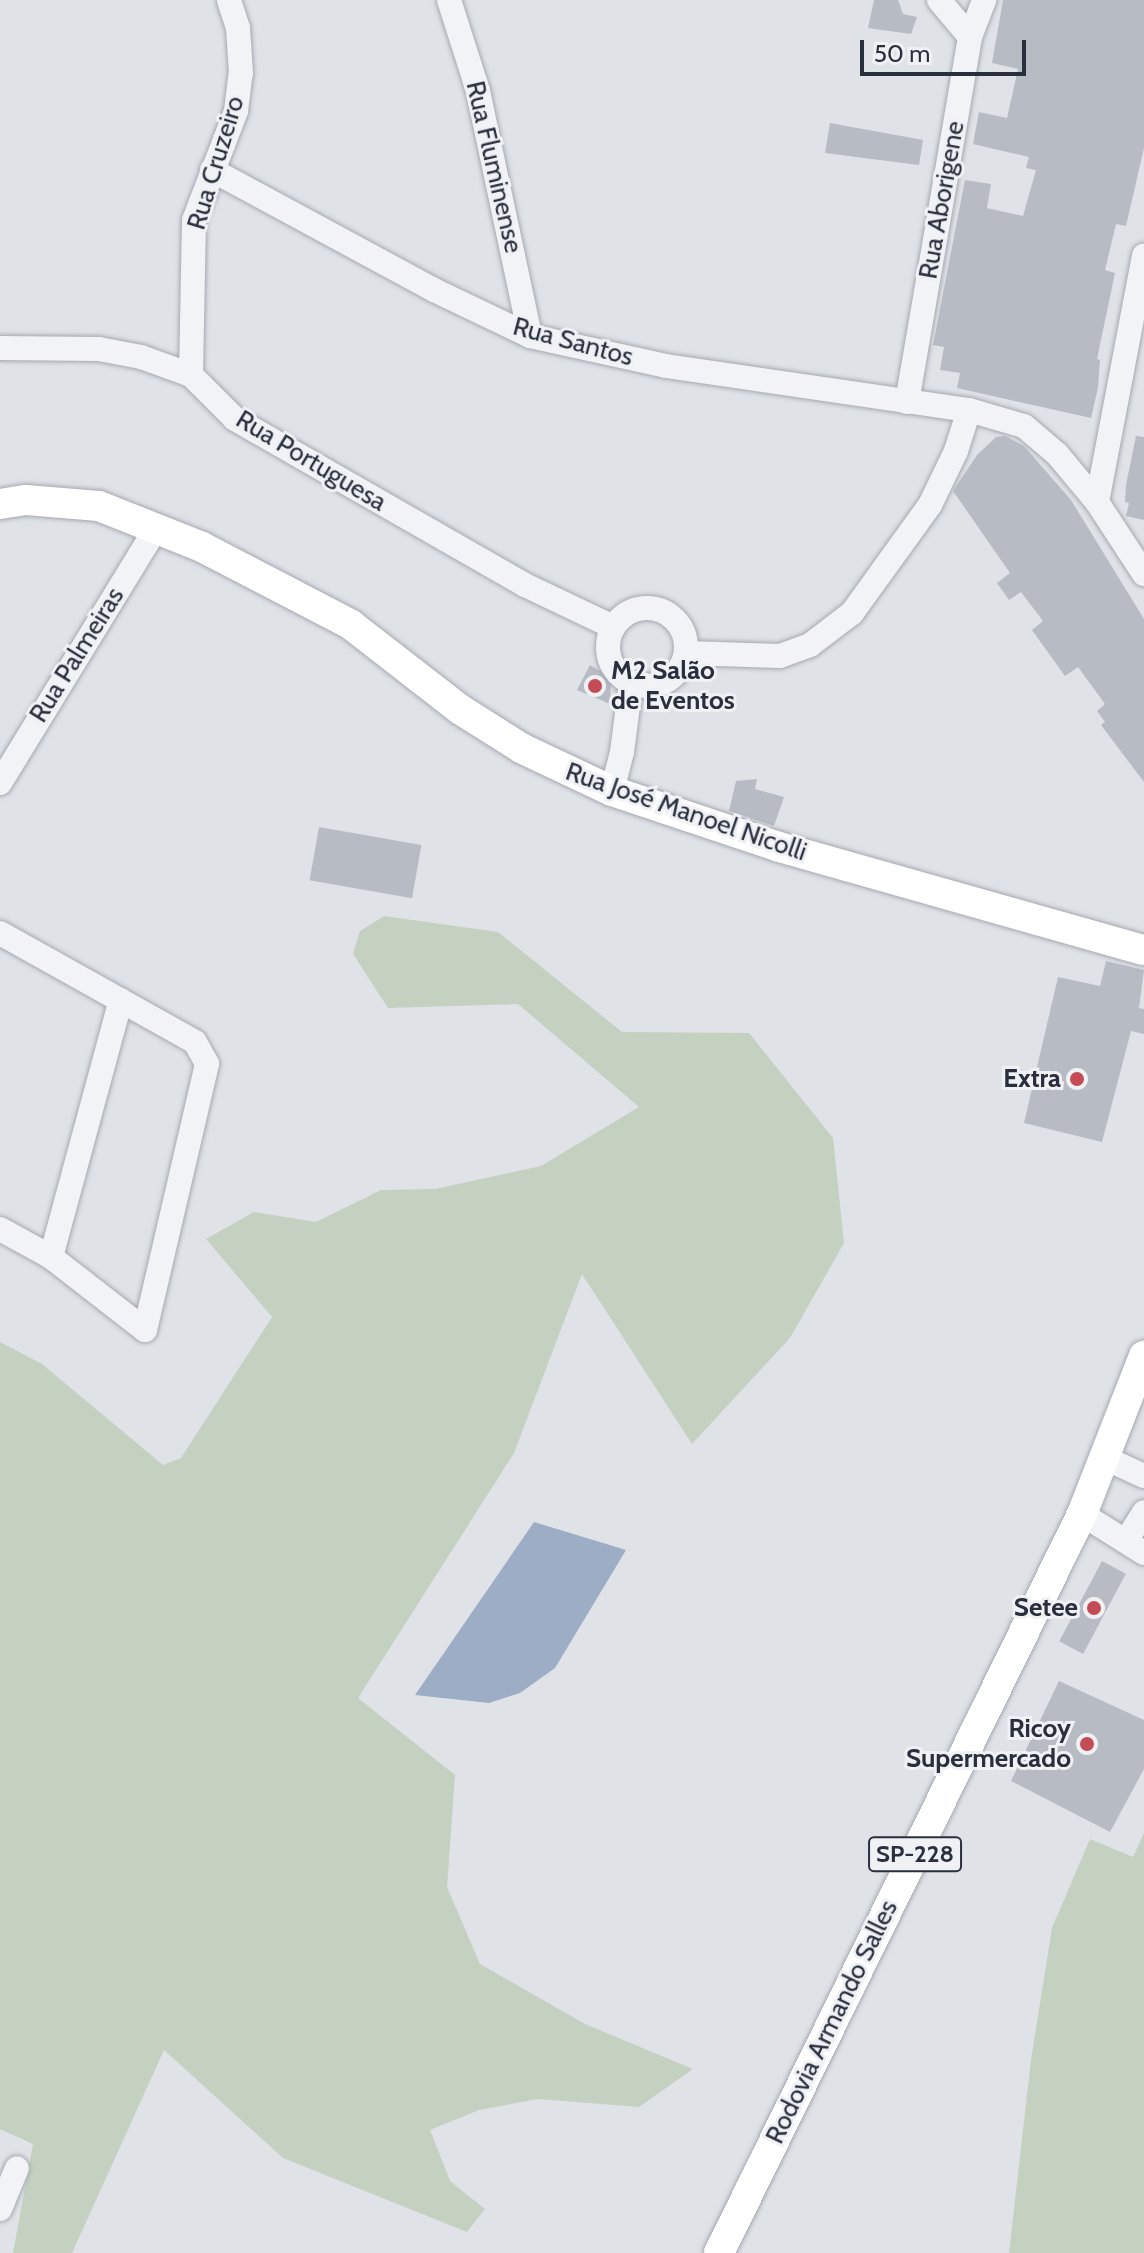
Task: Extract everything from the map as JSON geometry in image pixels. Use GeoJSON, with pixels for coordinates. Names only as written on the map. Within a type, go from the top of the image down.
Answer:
{"type":"FeatureCollection","features":[{"type":"Feature","properties":{"kind":"main road","name":"Rua José Manoel Nicolli"},"geometry":{"type":"LineString","coordinates":[[0,504],[26,500],[99,506],[157,527],[318,605],[350,624],[461,710],[521,748],[612,791],[779,847],[1144,950]]}},
{"type":"Feature","properties":{"kind":"main road","name":"Rodovia Armando Salles"},"geometry":{"type":"LineString","coordinates":[[719,2253],[1082,1514],[1144,1356]]}},
{"type":"Feature","properties":{"kind":"street","name":"Rua Cruzeiro"},"geometry":{"type":"LineString","coordinates":[[191,375],[194,220],[236,111],[241,73],[238,28],[229,0]]}},
{"type":"Feature","properties":{"kind":"street","name":"Rua Fluminense"},"geometry":{"type":"LineString","coordinates":[[449,0],[478,91],[530,336]]}},
{"type":"Feature","properties":{"kind":"street"},"geometry":{"type":"LineString","coordinates":[[939,0],[970,37]]}},
{"type":"Feature","properties":{"kind":"street","name":"Rua Aborigene"},"geometry":{"type":"LineString","coordinates":[[907,402],[970,37],[984,0]]}},
{"type":"Feature","properties":{"kind":"street","name":"Rua Santos"},"geometry":{"type":"LineString","coordinates":[[212,170],[434,290],[530,336],[666,366],[969,410],[1024,426],[1039,436],[1097,502],[1144,574]]}},
{"type":"Feature","properties":{"kind":"street"},"geometry":{"type":"LineString","coordinates":[[1097,502],[1144,255]]}},
{"type":"Feature","properties":{"kind":"street","name":"Rua Portuguesa"},"geometry":{"type":"LineString","coordinates":[[0,348],[99,349],[141,357],[191,375],[235,419],[525,585],[613,627]]}},
{"type":"Feature","properties":{"kind":"street"},"geometry":{"type":"LineString","coordinates":[[686,653],[780,656],[810,645],[852,613],[930,505],[956,451],[969,410]]}},
{"type":"Feature","properties":{"kind":"street","name":"Rua Palmeiras"},"geometry":{"type":"LineString","coordinates":[[0,783],[157,527]]}},
{"type":"Feature","properties":{"kind":"street"},"geometry":{"type":"LineString","coordinates":[[642,608],[665,612],[682,629],[686,653],[682,664],[666,682],[643,686],[620,676],[608,653],[613,627],[620,618],[642,608]]}},
{"type":"Feature","properties":{"kind":"street"},"geometry":{"type":"LineString","coordinates":[[612,791],[622,752],[631,683]]}},
{"type":"Feature","properties":{"kind":"street"},"geometry":{"type":"LineString","coordinates":[[0,933],[195,1042],[207,1064],[145,1330],[51,1257],[0,1229]]}},
{"type":"Feature","properties":{"kind":"street"},"geometry":{"type":"LineString","coordinates":[[51,1257],[121,1000]]}},
{"type":"Feature","properties":{"kind":"street"},"geometry":{"type":"LineString","coordinates":[[1105,1458],[1144,1476]]}},
{"type":"Feature","properties":{"kind":"street"},"geometry":{"type":"LineString","coordinates":[[1082,1514],[1135,1547],[1144,1512]]}},
{"type":"Feature","properties":{"kind":"street"},"geometry":{"type":"LineString","coordinates":[[0,2209],[17,2168]]}},
{"type":"Feature","properties":{"kind":"green space"},"geometry":{"type":"Polygon","coordinates":[[[384,916],[498,932],[622,1032],[749,1033],[833,1138],[844,1243],[790,1338],[692,1444],[582,1274],[514,1453],[358,1698],[455,1775],[447,1887],[480,1964],[585,2024],[693,2069],[639,2107],[538,2099],[479,2110],[430,2130],[450,2181],[485,2209],[467,2232],[283,2158],[164,2050],[72,2253],[13,2253],[33,2144],[0,2129],[0,1342],[42,1364],[163,1465],[181,1458],[272,1317],[206,1239],[254,1212],[316,1222],[381,1190],[435,1189],[541,1166],[639,1107],[518,1004],[388,1008],[353,954],[360,931],[384,916]]]}},
{"type":"Feature","properties":{"kind":"green space"},"geometry":{"type":"Polygon","coordinates":[[[1144,1833],[1144,2253],[1009,2253],[1031,2060],[1052,1928],[1090,1839],[1133,1857],[1144,1833]]]}},
{"type":"Feature","properties":{"kind":"water"},"geometry":{"type":"Polygon","coordinates":[[[534,1522],[626,1550],[555,1668],[520,1693],[489,1703],[415,1695],[534,1522]]]}},
{"type":"Feature","properties":{"kind":"building"},"geometry":{"type":"Polygon","coordinates":[[[874,0],[898,0],[903,14],[917,17],[911,34],[868,28],[874,0]]]}},
{"type":"Feature","properties":{"kind":"building"},"geometry":{"type":"Polygon","coordinates":[[[1003,0],[1144,0],[1144,148],[1126,226],[1116,224],[1105,270],[1115,273],[1097,359],[1100,360],[1098,388],[1091,418],[957,388],[960,373],[940,370],[944,347],[933,345],[965,180],[991,184],[987,208],[1023,216],[1036,170],[1026,168],[1029,157],[973,144],[979,112],[1007,118],[1018,69],[992,63],[1003,0]]]}},
{"type":"Feature","properties":{"kind":"building"},"geometry":{"type":"Polygon","coordinates":[[[830,123],[923,140],[919,165],[825,153],[830,123]]]}},
{"type":"Feature","properties":{"kind":"building"},"geometry":{"type":"Polygon","coordinates":[[[1005,436],[1024,446],[1071,500],[1144,619],[1144,782],[1101,725],[1105,722],[1097,711],[1105,704],[1078,667],[1065,676],[1032,630],[1043,621],[1021,592],[1009,600],[997,583],[1010,573],[953,491],[977,455],[996,437],[1005,436]]]}},
{"type":"Feature","properties":{"kind":"building"},"geometry":{"type":"Polygon","coordinates":[[[1136,436],[1144,437],[1144,520],[1126,516],[1129,503],[1125,502],[1126,485],[1136,436]]]}},
{"type":"Feature","properties":{"kind":"building","name":"M2 Salão de Eventos"},"geometry":{"type":"Polygon","coordinates":[[[590,665],[607,675],[611,683],[610,704],[577,690],[590,665]]]}},
{"type":"Feature","properties":{"kind":"building"},"geometry":{"type":"Polygon","coordinates":[[[757,779],[755,789],[784,797],[774,826],[729,811],[736,781],[757,779]]]}},
{"type":"Feature","properties":{"kind":"building"},"geometry":{"type":"Polygon","coordinates":[[[319,827],[421,845],[412,898],[310,880],[319,827]]]}},
{"type":"Feature","properties":{"kind":"building","name":"Extra"},"geometry":{"type":"Polygon","coordinates":[[[1106,961],[1144,970],[1139,1008],[1144,1009],[1144,1034],[1131,1031],[1102,1142],[1024,1123],[1058,977],[1100,986],[1106,961]]]}},
{"type":"Feature","properties":{"kind":"building","name":"Setee"},"geometry":{"type":"Polygon","coordinates":[[[1102,1561],[1126,1574],[1083,1654],[1059,1641],[1102,1561]]]}},
{"type":"Feature","properties":{"kind":"building","name":"Ricoy Supermercado"},"geometry":{"type":"Polygon","coordinates":[[[1059,1681],[1144,1720],[1144,1769],[1110,1832],[1011,1781],[1059,1681]]]}},
{"type":"Feature","properties":{"kind":"place","name":"M2 Salão de Eventos"},"geometry":{"type":"Point","coordinates":[595,686]}},
{"type":"Feature","properties":{"kind":"place","name":"Extra"},"geometry":{"type":"Point","coordinates":[1077,1079]}},
{"type":"Feature","properties":{"kind":"place","name":"Setee"},"geometry":{"type":"Point","coordinates":[1094,1608]}},
{"type":"Feature","properties":{"kind":"place","name":"Ricoy Supermercado"},"geometry":{"type":"Point","coordinates":[1087,1744]}}]}
